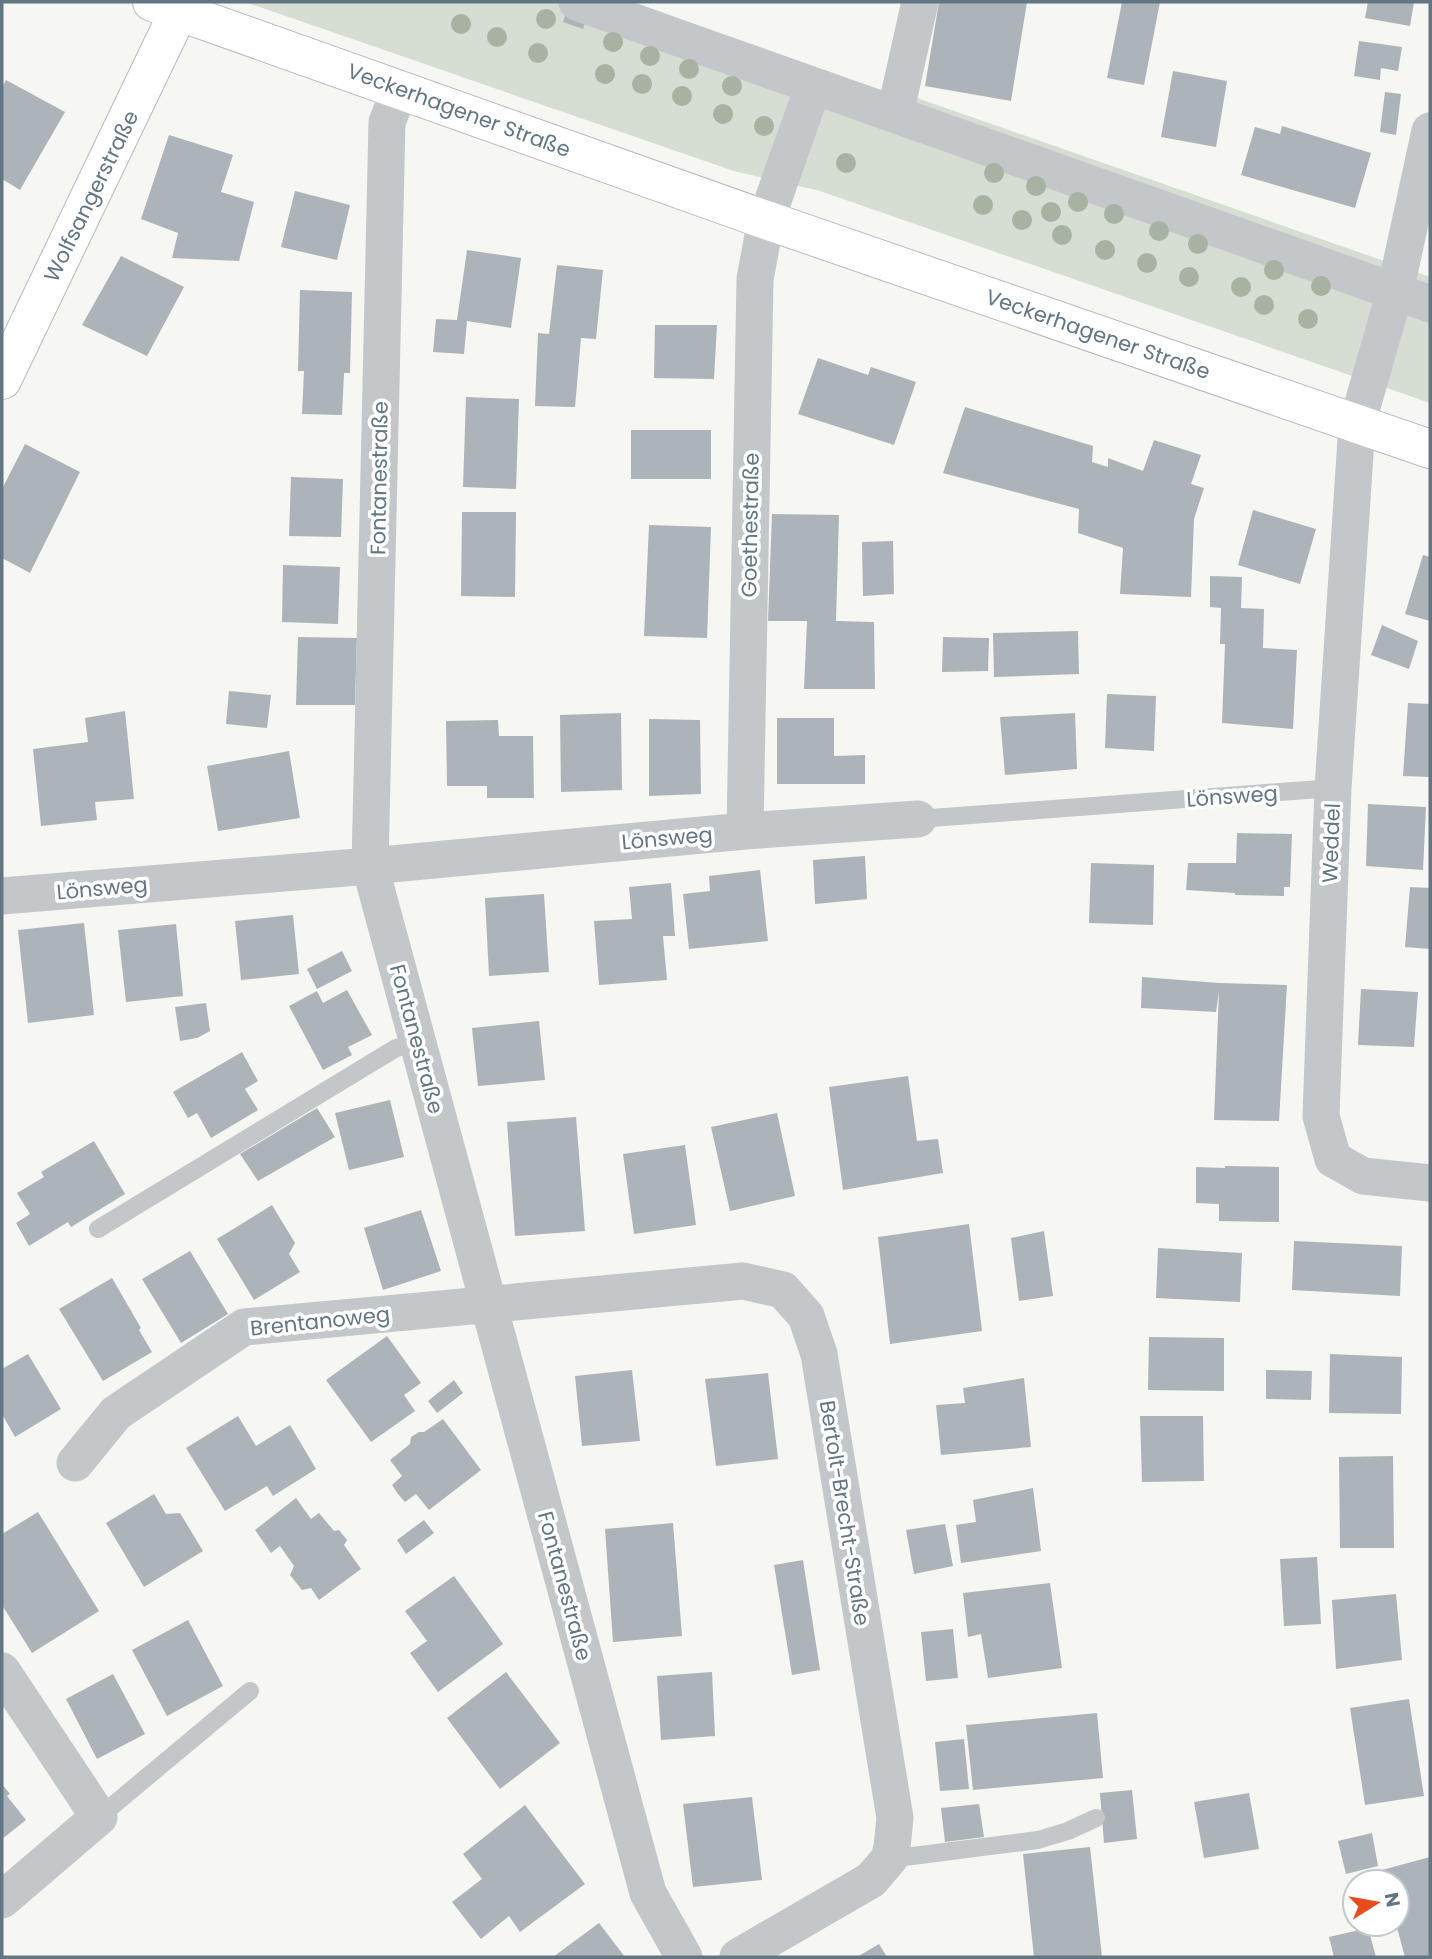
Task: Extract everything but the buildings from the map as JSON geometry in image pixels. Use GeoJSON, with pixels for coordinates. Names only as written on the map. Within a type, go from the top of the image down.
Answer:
{"type":"FeatureCollection","features":[{"type":"Feature","properties":{"kind":"street"},"geometry":{"type":"LineString","coordinates":[[578,2],[1430,303]]}},
{"type":"Feature","properties":{"kind":"street"},"geometry":{"type":"LineString","coordinates":[[895,114],[920,2]]}},
{"type":"Feature","properties":{"kind":"street","name":"Veckerhagener Straße"},"geometry":{"type":"LineString","coordinates":[[166,6],[766,220],[1430,449]]}},
{"type":"Feature","properties":{"kind":"street","name":"Wolfsangerstraße"},"geometry":{"type":"LineString","coordinates":[[2,380],[166,6]]}},
{"type":"Feature","properties":{"kind":"street"},"geometry":{"type":"LineString","coordinates":[[766,220],[813,87]]}},
{"type":"Feature","properties":{"kind":"street","name":"Fontanestraße"},"geometry":{"type":"LineString","coordinates":[[400,90],[387,122],[370,866],[648,1892],[684,1957]]}},
{"type":"Feature","properties":{"kind":"street","name":"Weddel"},"geometry":{"type":"LineString","coordinates":[[1430,131],[1395,292],[1357,424],[1333,788],[1321,1116],[1333,1159],[1363,1176],[1430,1184]]}},
{"type":"Feature","properties":{"kind":"street","name":"Goethestraße"},"geometry":{"type":"LineString","coordinates":[[745,831],[755,279],[766,220]]}},
{"type":"Feature","properties":{"kind":"street","name":"Lönsweg"},"geometry":{"type":"LineString","coordinates":[[2,896],[370,866],[745,831],[918,819]]}},
{"type":"Feature","properties":{"kind":"street","name":"Bertolt-Brecht-Straße"},"geometry":{"type":"LineString","coordinates":[[489,1305],[743,1280],[783,1290],[806,1316],[819,1354],[895,1818],[889,1859]]}},
{"type":"Feature","properties":{"kind":"street","name":"Brentanoweg"},"geometry":{"type":"LineString","coordinates":[[75,1463],[116,1413],[244,1327],[489,1305]]}},
{"type":"Feature","properties":{"kind":"street"},"geometry":{"type":"LineString","coordinates":[[2,1671],[99,1817],[2,1900]]}},
{"type":"Feature","properties":{"kind":"street"},"geometry":{"type":"LineString","coordinates":[[738,1957],[871,1880],[889,1859]]}},
{"type":"Feature","properties":{"kind":"lane","name":"Lönsweg"},"geometry":{"type":"LineString","coordinates":[[918,819],[1333,788]]}},
{"type":"Feature","properties":{"kind":"lane"},"geometry":{"type":"LineString","coordinates":[[98,1229],[396,1048],[418,1043]]}},
{"type":"Feature","properties":{"kind":"lane"},"geometry":{"type":"LineString","coordinates":[[99,1817],[250,1691]]}},
{"type":"Feature","properties":{"kind":"lane"},"geometry":{"type":"LineString","coordinates":[[889,1859],[1038,1840],[1068,1831],[1096,1818]]}},
{"type":"Feature","properties":{"kind":"shaded area"},"geometry":{"type":"Polygon","coordinates":[[[245,2],[634,2],[855,84],[917,98],[1430,277],[1430,403],[820,191],[734,171],[245,2]]]}}]}
